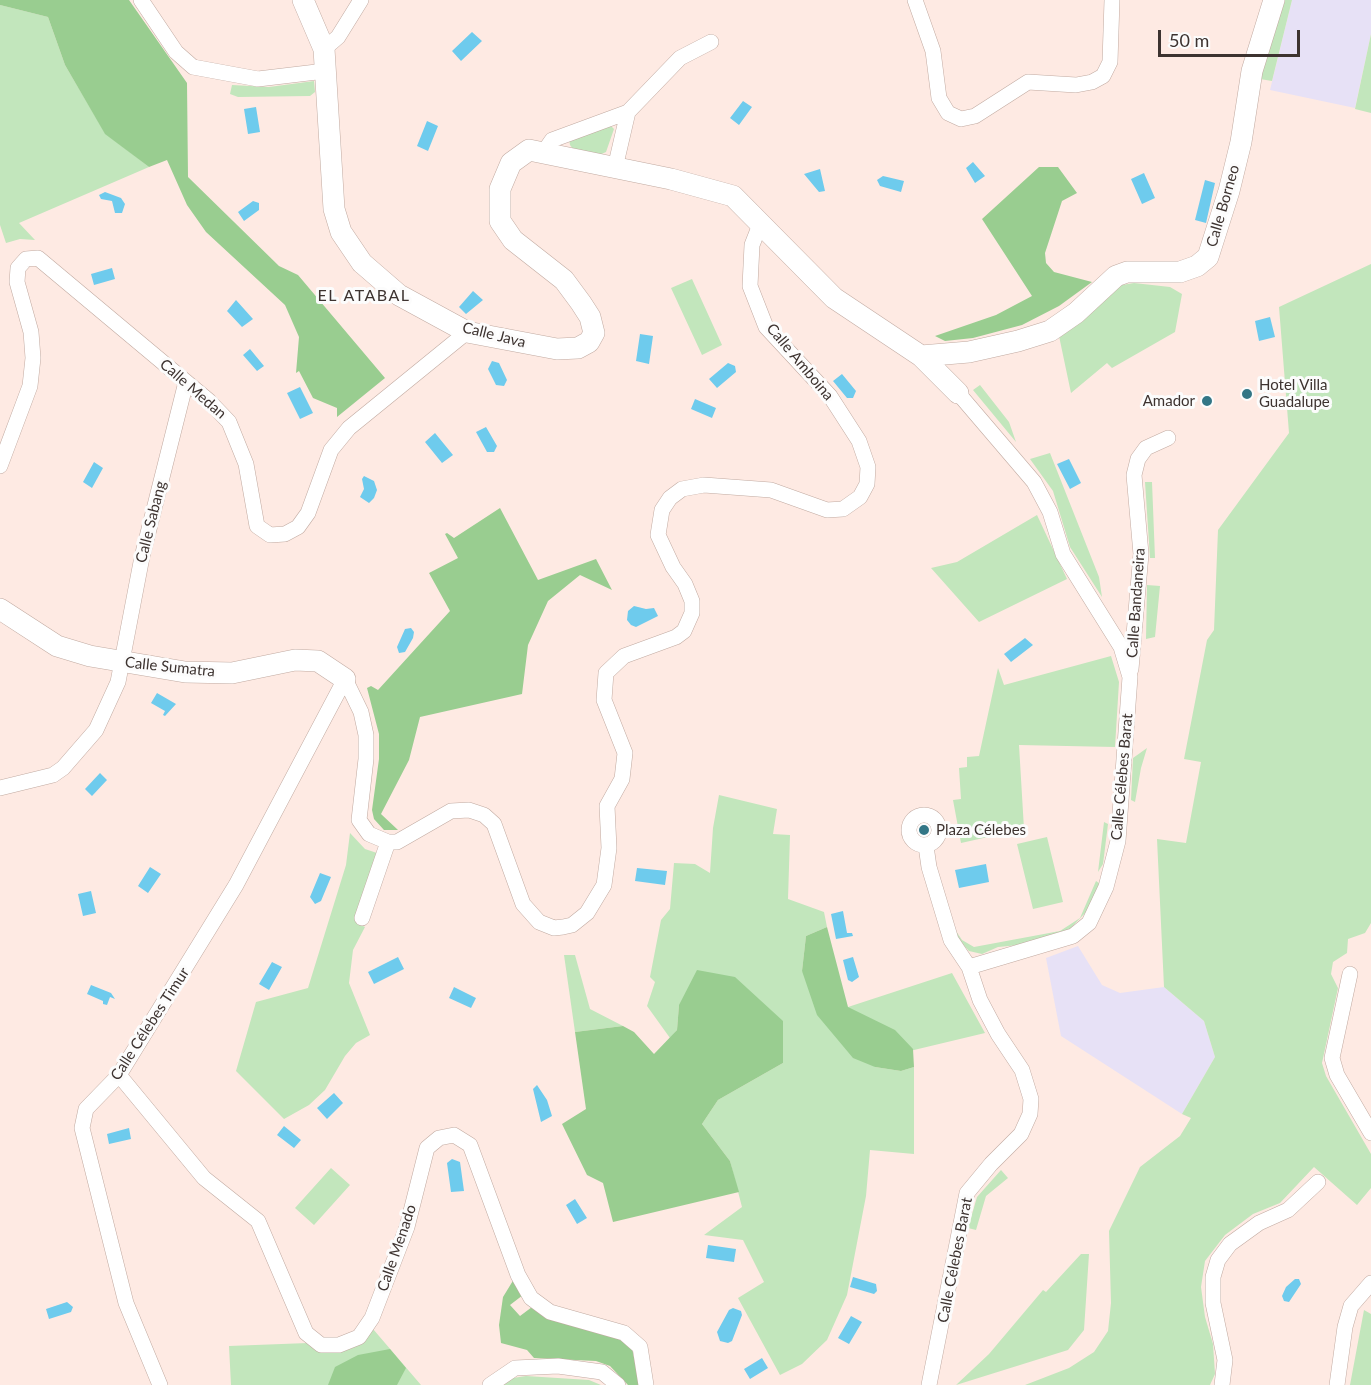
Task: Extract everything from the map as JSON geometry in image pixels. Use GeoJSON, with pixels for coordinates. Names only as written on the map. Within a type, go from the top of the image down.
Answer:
{"type":"FeatureCollection","features":[{"type":"Feature","properties":{"kind":"street"},"geometry":{"type":"LineString","coordinates":[[141,0],[176,52],[193,67],[258,79],[326,71]]}},
{"type":"Feature","properties":{"kind":"street","name":"Calle Java"},"geometry":{"type":"LineString","coordinates":[[303,0],[324,49],[334,209],[342,232],[362,263],[399,295],[467,332],[568,349],[589,342],[594,333],[590,317],[564,280],[513,240],[500,221],[500,189],[511,163],[529,150],[670,179],[733,196],[834,298],[921,356]]}},
{"type":"Feature","properties":{"kind":"street"},"geometry":{"type":"LineString","coordinates":[[324,49],[338,36],[361,0]]}},
{"type":"Feature","properties":{"kind":"street"},"geometry":{"type":"LineString","coordinates":[[915,0],[933,51],[939,98],[948,113],[962,119],[975,116],[1028,82],[1076,85],[1092,82],[1102,76],[1110,62],[1112,0]]}},
{"type":"Feature","properties":{"kind":"street","name":"Calle Borneo"},"geometry":{"type":"LineString","coordinates":[[921,356],[969,352],[1018,342],[1050,331],[1076,313],[1116,276],[1127,272],[1180,272],[1197,266],[1208,257],[1227,201],[1241,142],[1252,72],[1274,0]]}},
{"type":"Feature","properties":{"kind":"street","name":"Calle Java"},"geometry":{"type":"LineString","coordinates":[[543,153],[552,140],[628,112],[680,58],[711,42]]}},
{"type":"Feature","properties":{"kind":"street"},"geometry":{"type":"LineString","coordinates":[[615,168],[628,112]]}},
{"type":"Feature","properties":{"kind":"street","name":"Calle Amboina"},"geometry":{"type":"LineString","coordinates":[[388,842],[406,838],[452,811],[469,810],[484,815],[494,824],[523,904],[539,922],[554,928],[572,925],[587,913],[604,885],[609,848],[607,806],[622,779],[625,753],[604,700],[606,673],[624,656],[676,637],[684,631],[692,613],[692,601],[685,584],[673,567],[658,535],[662,510],[670,498],[682,489],[704,485],[771,490],[827,510],[843,508],[860,497],[867,484],[868,468],[859,441],[830,396],[766,327],[750,286],[752,245],[761,222]]}},
{"type":"Feature","properties":{"kind":"street","name":"Calle Medan"},"geometry":{"type":"LineString","coordinates":[[0,466],[30,386],[33,358],[31,332],[17,282],[18,268],[26,259],[38,258],[186,382],[229,422],[240,442],[246,464],[257,526],[270,535],[285,534],[298,527],[308,513],[331,450],[349,428],[467,332]]}},
{"type":"Feature","properties":{"kind":"street"},"geometry":{"type":"LineString","coordinates":[[958,393],[958,369],[969,352]]}},
{"type":"Feature","properties":{"kind":"street","name":"Calle Célebes Barat"},"geometry":{"type":"LineString","coordinates":[[921,356],[958,393],[1034,482],[1050,512],[1063,554],[1120,647],[1130,677],[1118,841],[1106,887],[1089,923],[1072,936],[969,967],[980,1000],[1022,1070],[1031,1099],[1030,1114],[1021,1134],[967,1193],[933,1377],[929,1385]]}},
{"type":"Feature","properties":{"kind":"street","name":"Calle Sabang"},"geometry":{"type":"LineString","coordinates":[[0,788],[53,775],[74,758],[96,730],[118,682],[142,557],[186,382]]}},
{"type":"Feature","properties":{"kind":"street","name":"Calle Bandaneira"},"geometry":{"type":"LineString","coordinates":[[1130,677],[1141,554],[1134,475],[1138,459],[1146,448],[1168,438]]}},
{"type":"Feature","properties":{"kind":"street","name":"Calle Sumatra"},"geometry":{"type":"LineString","coordinates":[[0,609],[57,646],[123,663],[186,672],[232,673],[295,660],[318,660],[345,679]]}},
{"type":"Feature","properties":{"kind":"street"},"geometry":{"type":"LineString","coordinates":[[345,679],[361,712],[366,735],[366,759],[359,820],[369,834],[388,842],[362,918]]}},
{"type":"Feature","properties":{"kind":"street","name":"Calle Célebes Timur"},"geometry":{"type":"LineString","coordinates":[[160,1385],[126,1303],[82,1128],[86,1109],[120,1075],[236,885],[345,679]]}},
{"type":"Feature","properties":{"kind":"street"},"geometry":{"type":"LineString","coordinates":[[926,846],[929,867],[951,940],[969,967]]}},
{"type":"Feature","properties":{"kind":"street"},"geometry":{"type":"LineString","coordinates":[[1350,974],[1332,1058],[1337,1075],[1371,1133]]}},
{"type":"Feature","properties":{"kind":"street","name":"Calle Menado"},"geometry":{"type":"LineString","coordinates":[[120,1075],[204,1178],[258,1221],[306,1333],[321,1345],[339,1345],[359,1337],[372,1318],[407,1227],[428,1148],[439,1138],[454,1135],[470,1145],[518,1275],[531,1298],[550,1312],[624,1333],[640,1347],[646,1385]]}},
{"type":"Feature","properties":{"kind":"street"},"geometry":{"type":"LineString","coordinates":[[1222,1385],[1225,1360],[1213,1303],[1213,1277],[1218,1260],[1230,1244],[1259,1223],[1288,1210],[1318,1182]]}},
{"type":"Feature","properties":{"kind":"street"},"geometry":{"type":"LineString","coordinates":[[1337,1385],[1345,1327],[1351,1306],[1371,1283]]}},
{"type":"Feature","properties":{"kind":"street"},"geometry":{"type":"LineString","coordinates":[[490,1385],[515,1368],[558,1366],[602,1372],[618,1385]]}},
{"type":"Feature","properties":{"kind":"shaded area"},"geometry":{"type":"Polygon","coordinates":[[[1292,0],[1371,0],[1371,34],[1355,108],[1270,90],[1292,0]]]}},
{"type":"Feature","properties":{"kind":"shaded area"},"geometry":{"type":"Polygon","coordinates":[[[1078,946],[1102,985],[1120,993],[1164,987],[1204,1021],[1215,1057],[1182,1114],[1061,1036],[1046,958],[1078,946]]]}},
{"type":"Feature","properties":{"kind":"green space"},"geometry":{"type":"Polygon","coordinates":[[[0,0],[129,0],[187,83],[188,177],[279,266],[298,275],[385,378],[337,417],[337,408],[313,398],[299,371],[296,373],[299,337],[285,305],[206,232],[187,205],[167,160],[149,167],[105,134],[65,65],[48,17],[0,5],[0,0]]]}},
{"type":"Feature","properties":{"kind":"green space"},"geometry":{"type":"Polygon","coordinates":[[[1285,0],[1292,0],[1272,81],[1260,79],[1285,0]]]}},
{"type":"Feature","properties":{"kind":"green space"},"geometry":{"type":"Polygon","coordinates":[[[0,5],[48,17],[65,65],[105,133],[149,167],[19,223],[35,240],[20,239],[6,243],[0,225],[0,5]]]}},
{"type":"Feature","properties":{"kind":"green space"},"geometry":{"type":"Polygon","coordinates":[[[1371,34],[1371,113],[1355,109],[1371,34]]]}},
{"type":"Feature","properties":{"kind":"green space"},"geometry":{"type":"Polygon","coordinates":[[[314,81],[315,92],[310,96],[238,97],[230,94],[232,85],[269,87],[314,81]]]}},
{"type":"Feature","properties":{"kind":"green space"},"geometry":{"type":"Polygon","coordinates":[[[610,125],[614,129],[606,152],[597,156],[573,149],[570,145],[569,139],[610,125]]]}},
{"type":"Feature","properties":{"kind":"green space"},"geometry":{"type":"Polygon","coordinates":[[[1039,167],[1058,167],[1077,193],[1062,201],[1045,253],[1046,263],[1054,272],[1092,282],[1059,306],[1022,325],[973,338],[945,341],[935,336],[996,315],[1032,296],[982,219],[1039,167]]]}},
{"type":"Feature","properties":{"kind":"green space"},"geometry":{"type":"Polygon","coordinates":[[[1371,264],[1371,923],[1365,933],[1348,939],[1347,953],[1333,962],[1331,974],[1338,988],[1322,1063],[1326,1076],[1371,1154],[1371,1188],[1357,1205],[1314,1167],[1280,1203],[1253,1214],[1225,1235],[1205,1261],[1201,1287],[1205,1317],[1213,1344],[1215,1374],[1210,1385],[1025,1385],[1069,1368],[1094,1352],[1108,1331],[1111,1303],[1109,1231],[1140,1167],[1180,1136],[1191,1118],[1182,1114],[1215,1057],[1204,1021],[1164,987],[1157,839],[1186,843],[1201,762],[1184,759],[1207,640],[1214,630],[1218,530],[1289,433],[1279,307],[1371,264]]]}},
{"type":"Feature","properties":{"kind":"green space"},"geometry":{"type":"Polygon","coordinates":[[[692,279],[722,345],[702,355],[671,288],[692,279]]]}},
{"type":"Feature","properties":{"kind":"green space"},"geometry":{"type":"Polygon","coordinates":[[[1134,283],[1170,287],[1182,294],[1175,332],[1112,368],[1107,363],[1071,393],[1059,336],[1116,286],[1134,283]]]}},
{"type":"Feature","properties":{"kind":"green space"},"geometry":{"type":"Polygon","coordinates":[[[980,385],[1009,422],[1016,442],[973,390],[980,385]]]}},
{"type":"Feature","properties":{"kind":"green space"},"geometry":{"type":"Polygon","coordinates":[[[1050,453],[1099,577],[1102,597],[1070,547],[1053,491],[1030,459],[1050,453]]]}},
{"type":"Feature","properties":{"kind":"green space"},"geometry":{"type":"Polygon","coordinates":[[[1145,482],[1152,482],[1155,558],[1150,558],[1145,482]]]}},
{"type":"Feature","properties":{"kind":"green space"},"geometry":{"type":"Polygon","coordinates":[[[500,508],[538,580],[596,559],[612,590],[580,575],[548,601],[528,645],[522,694],[420,717],[409,760],[381,814],[398,830],[384,830],[374,819],[372,810],[379,759],[379,734],[367,688],[371,686],[378,690],[450,611],[429,573],[458,558],[445,534],[454,538],[500,508]]]}},
{"type":"Feature","properties":{"kind":"green space"},"geometry":{"type":"Polygon","coordinates":[[[1037,515],[1067,579],[979,622],[931,568],[957,562],[1037,515]]]}},
{"type":"Feature","properties":{"kind":"green space"},"geometry":{"type":"Polygon","coordinates":[[[1147,585],[1160,586],[1155,637],[1146,639],[1147,585]]]}},
{"type":"Feature","properties":{"kind":"green space"},"geometry":{"type":"Polygon","coordinates":[[[1111,656],[1119,682],[1115,747],[1019,745],[1024,829],[961,843],[953,800],[961,799],[959,768],[967,767],[967,757],[979,756],[998,668],[1004,685],[1111,656]]]}},
{"type":"Feature","properties":{"kind":"green space"},"geometry":{"type":"Polygon","coordinates":[[[1147,748],[1135,802],[1131,800],[1133,758],[1147,748]]]}},
{"type":"Feature","properties":{"kind":"green space"},"geometry":{"type":"Polygon","coordinates":[[[719,795],[777,809],[773,834],[790,835],[788,899],[824,912],[827,927],[806,936],[802,971],[875,1067],[901,1071],[914,1067],[914,1154],[870,1150],[866,1196],[847,1295],[827,1340],[802,1364],[780,1375],[738,1298],[764,1282],[743,1240],[704,1235],[742,1207],[730,1161],[702,1124],[718,1100],[783,1063],[679,1005],[677,1030],[670,1038],[647,1006],[655,982],[650,977],[661,920],[670,909],[674,863],[695,864],[710,873],[713,828],[719,795]]]}},
{"type":"Feature","properties":{"kind":"green space"},"geometry":{"type":"Polygon","coordinates":[[[1104,822],[1108,824],[1103,864],[1098,872],[1104,822]]]}},
{"type":"Feature","properties":{"kind":"green space"},"geometry":{"type":"Polygon","coordinates":[[[350,833],[365,849],[377,853],[357,923],[365,927],[353,950],[349,983],[370,1035],[356,1043],[345,1056],[325,1090],[309,1105],[284,1119],[236,1071],[256,1002],[308,988],[346,865],[350,833]]]}},
{"type":"Feature","properties":{"kind":"green space"},"geometry":{"type":"Polygon","coordinates":[[[1047,837],[1063,902],[1033,909],[1017,844],[1047,837]]]}},
{"type":"Feature","properties":{"kind":"green space"},"geometry":{"type":"Polygon","coordinates":[[[1096,881],[1099,883],[1088,910],[1067,932],[1040,943],[998,947],[982,954],[969,951],[958,939],[956,931],[962,940],[974,947],[1060,931],[1080,918],[1096,881]]]}},
{"type":"Feature","properties":{"kind":"green space"},"geometry":{"type":"Polygon","coordinates":[[[827,927],[848,1007],[895,1030],[913,1049],[914,1067],[901,1071],[875,1067],[853,1058],[817,1015],[802,971],[806,936],[827,927]]]}},
{"type":"Feature","properties":{"kind":"green space"},"geometry":{"type":"Polygon","coordinates":[[[564,955],[575,955],[590,1009],[623,1026],[575,1032],[564,955]]]}},
{"type":"Feature","properties":{"kind":"green space"},"geometry":{"type":"Polygon","coordinates":[[[697,970],[735,977],[783,1021],[783,1063],[718,1100],[702,1124],[730,1161],[739,1192],[613,1222],[603,1183],[587,1175],[562,1124],[586,1109],[575,1032],[623,1026],[634,1032],[654,1054],[677,1030],[679,1005],[697,970]]]}},
{"type":"Feature","properties":{"kind":"green space"},"geometry":{"type":"Polygon","coordinates":[[[952,973],[985,1033],[868,1061],[848,1007],[952,973]]]}},
{"type":"Feature","properties":{"kind":"green space"},"geometry":{"type":"Polygon","coordinates":[[[331,1168],[350,1185],[314,1225],[295,1208],[331,1168]]]}},
{"type":"Feature","properties":{"kind":"green space"},"geometry":{"type":"Polygon","coordinates":[[[1001,1170],[1008,1178],[986,1196],[976,1230],[968,1228],[977,1197],[1001,1170]]]}},
{"type":"Feature","properties":{"kind":"green space"},"geometry":{"type":"Polygon","coordinates":[[[1081,1254],[1089,1254],[1084,1330],[1068,1350],[956,1385],[989,1354],[1043,1290],[1046,1292],[1081,1254]]]}},
{"type":"Feature","properties":{"kind":"green space"},"geometry":{"type":"Polygon","coordinates":[[[514,1279],[523,1295],[510,1305],[520,1316],[532,1307],[615,1336],[632,1348],[640,1385],[628,1385],[610,1366],[596,1361],[534,1358],[527,1350],[501,1343],[499,1325],[503,1297],[514,1279]]]}},
{"type":"Feature","properties":{"kind":"green space"},"geometry":{"type":"Polygon","coordinates":[[[1364,1310],[1371,1314],[1371,1385],[1350,1385],[1364,1310]]]}},
{"type":"Feature","properties":{"kind":"green space"},"geometry":{"type":"Polygon","coordinates":[[[373,1329],[421,1385],[231,1385],[229,1346],[308,1343],[319,1349],[373,1329]]]}},
{"type":"Feature","properties":{"kind":"green space"},"geometry":{"type":"Polygon","coordinates":[[[390,1349],[406,1368],[397,1385],[328,1385],[335,1367],[358,1355],[390,1349]]]}},
{"type":"Feature","properties":{"kind":"green space"},"geometry":{"type":"Polygon","coordinates":[[[526,1376],[589,1380],[601,1385],[502,1385],[513,1378],[526,1376]]]}},
{"type":"Feature","properties":{"kind":"water"},"geometry":{"type":"Polygon","coordinates":[[[472,32],[482,41],[461,61],[452,51],[472,32]]]}},
{"type":"Feature","properties":{"kind":"water"},"geometry":{"type":"Polygon","coordinates":[[[743,101],[752,107],[739,125],[730,118],[743,101]]]}},
{"type":"Feature","properties":{"kind":"water"},"geometry":{"type":"Polygon","coordinates":[[[256,107],[260,132],[248,134],[244,109],[256,107]]]}},
{"type":"Feature","properties":{"kind":"water"},"geometry":{"type":"Polygon","coordinates":[[[427,121],[438,126],[428,151],[417,146],[427,121]]]}},
{"type":"Feature","properties":{"kind":"water"},"geometry":{"type":"Polygon","coordinates":[[[973,162],[985,176],[975,183],[966,168],[973,162]]]}},
{"type":"Feature","properties":{"kind":"water"},"geometry":{"type":"Polygon","coordinates":[[[820,169],[825,191],[819,192],[804,174],[820,169]]]}},
{"type":"Feature","properties":{"kind":"water"},"geometry":{"type":"Polygon","coordinates":[[[1144,173],[1155,198],[1142,204],[1131,179],[1144,173]]]}},
{"type":"Feature","properties":{"kind":"water"},"geometry":{"type":"Polygon","coordinates":[[[883,176],[904,181],[901,192],[880,186],[877,180],[883,176]]]}},
{"type":"Feature","properties":{"kind":"water"},"geometry":{"type":"Polygon","coordinates":[[[1205,180],[1215,183],[1206,223],[1195,220],[1205,180]]]}},
{"type":"Feature","properties":{"kind":"water"},"geometry":{"type":"Polygon","coordinates":[[[105,192],[121,198],[125,204],[122,213],[115,213],[112,201],[101,199],[99,195],[105,192]]]}},
{"type":"Feature","properties":{"kind":"water"},"geometry":{"type":"Polygon","coordinates":[[[253,201],[259,203],[259,210],[244,221],[238,212],[253,201]]]}},
{"type":"Feature","properties":{"kind":"water"},"geometry":{"type":"Polygon","coordinates":[[[112,268],[115,279],[94,285],[91,274],[112,268]]]}},
{"type":"Feature","properties":{"kind":"water"},"geometry":{"type":"Polygon","coordinates":[[[473,291],[483,300],[466,314],[459,307],[473,291]]]}},
{"type":"Feature","properties":{"kind":"water"},"geometry":{"type":"Polygon","coordinates":[[[236,300],[253,319],[242,327],[227,311],[236,300]]]}},
{"type":"Feature","properties":{"kind":"water"},"geometry":{"type":"Polygon","coordinates":[[[1270,317],[1275,337],[1259,341],[1255,321],[1270,317]]]}},
{"type":"Feature","properties":{"kind":"water"},"geometry":{"type":"Polygon","coordinates":[[[640,334],[653,336],[649,364],[636,361],[640,334]]]}},
{"type":"Feature","properties":{"kind":"water"},"geometry":{"type":"Polygon","coordinates":[[[250,349],[264,366],[257,371],[243,355],[250,349]]]}},
{"type":"Feature","properties":{"kind":"water"},"geometry":{"type":"Polygon","coordinates":[[[492,361],[499,363],[507,380],[504,386],[496,385],[488,369],[492,361]]]}},
{"type":"Feature","properties":{"kind":"water"},"geometry":{"type":"Polygon","coordinates":[[[728,363],[735,366],[736,372],[717,388],[709,379],[728,363]]]}},
{"type":"Feature","properties":{"kind":"water"},"geometry":{"type":"Polygon","coordinates":[[[842,374],[856,391],[853,398],[847,398],[833,381],[842,374]]]}},
{"type":"Feature","properties":{"kind":"water"},"geometry":{"type":"Polygon","coordinates":[[[300,387],[313,413],[300,419],[287,393],[300,387]]]}},
{"type":"Feature","properties":{"kind":"water"},"geometry":{"type":"Polygon","coordinates":[[[695,399],[716,408],[712,418],[691,409],[695,399]]]}},
{"type":"Feature","properties":{"kind":"water"},"geometry":{"type":"Polygon","coordinates":[[[486,427],[497,446],[494,452],[487,452],[476,432],[486,427]]]}},
{"type":"Feature","properties":{"kind":"water"},"geometry":{"type":"Polygon","coordinates":[[[435,433],[453,455],[442,463],[425,442],[435,433]]]}},
{"type":"Feature","properties":{"kind":"water"},"geometry":{"type":"Polygon","coordinates":[[[1069,459],[1081,483],[1070,489],[1057,464],[1069,459]]]}},
{"type":"Feature","properties":{"kind":"water"},"geometry":{"type":"Polygon","coordinates":[[[94,462],[103,468],[92,488],[83,482],[94,462]]]}},
{"type":"Feature","properties":{"kind":"water"},"geometry":{"type":"Polygon","coordinates":[[[364,476],[374,481],[377,490],[369,503],[360,497],[364,489],[362,479],[364,476]]]}},
{"type":"Feature","properties":{"kind":"water"},"geometry":{"type":"Polygon","coordinates":[[[634,606],[654,608],[658,616],[636,627],[631,625],[627,620],[628,611],[634,606]]]}},
{"type":"Feature","properties":{"kind":"water"},"geometry":{"type":"Polygon","coordinates":[[[411,628],[414,632],[413,638],[405,652],[399,653],[397,647],[405,629],[411,628]]]}},
{"type":"Feature","properties":{"kind":"water"},"geometry":{"type":"Polygon","coordinates":[[[1025,638],[1033,645],[1011,662],[1004,654],[1025,638]]]}},
{"type":"Feature","properties":{"kind":"water"},"geometry":{"type":"Polygon","coordinates":[[[157,693],[176,704],[165,716],[163,715],[165,711],[151,703],[157,693]]]}},
{"type":"Feature","properties":{"kind":"water"},"geometry":{"type":"Polygon","coordinates":[[[100,773],[107,780],[92,796],[85,789],[100,773]]]}},
{"type":"Feature","properties":{"kind":"water"},"geometry":{"type":"Polygon","coordinates":[[[986,864],[989,882],[959,888],[955,870],[986,864]]]}},
{"type":"Feature","properties":{"kind":"water"},"geometry":{"type":"Polygon","coordinates":[[[150,867],[161,874],[148,893],[138,886],[150,867]]]}},
{"type":"Feature","properties":{"kind":"water"},"geometry":{"type":"Polygon","coordinates":[[[637,868],[667,871],[665,885],[635,881],[637,868]]]}},
{"type":"Feature","properties":{"kind":"water"},"geometry":{"type":"Polygon","coordinates":[[[320,873],[331,877],[321,901],[315,904],[310,897],[320,873]]]}},
{"type":"Feature","properties":{"kind":"water"},"geometry":{"type":"Polygon","coordinates":[[[91,891],[96,913],[83,916],[78,894],[91,891]]]}},
{"type":"Feature","properties":{"kind":"water"},"geometry":{"type":"Polygon","coordinates":[[[843,911],[847,933],[852,933],[853,936],[836,939],[831,914],[843,911]]]}},
{"type":"Feature","properties":{"kind":"water"},"geometry":{"type":"Polygon","coordinates":[[[398,957],[404,969],[374,984],[368,972],[398,957]]]}},
{"type":"Feature","properties":{"kind":"water"},"geometry":{"type":"Polygon","coordinates":[[[853,957],[859,977],[852,982],[848,980],[843,960],[853,957]]]}},
{"type":"Feature","properties":{"kind":"water"},"geometry":{"type":"Polygon","coordinates":[[[272,962],[282,967],[269,990],[259,984],[272,962]]]}},
{"type":"Feature","properties":{"kind":"water"},"geometry":{"type":"Polygon","coordinates":[[[91,985],[111,993],[115,999],[110,997],[107,1005],[103,1004],[103,1001],[87,994],[91,985]]]}},
{"type":"Feature","properties":{"kind":"water"},"geometry":{"type":"Polygon","coordinates":[[[454,987],[476,998],[471,1008],[449,998],[454,987]]]}},
{"type":"Feature","properties":{"kind":"water"},"geometry":{"type":"Polygon","coordinates":[[[537,1085],[547,1100],[552,1116],[541,1122],[533,1089],[537,1085]]]}},
{"type":"Feature","properties":{"kind":"water"},"geometry":{"type":"Polygon","coordinates":[[[334,1093],[343,1103],[327,1119],[317,1108],[334,1093]]]}},
{"type":"Feature","properties":{"kind":"water"},"geometry":{"type":"Polygon","coordinates":[[[284,1126],[301,1140],[294,1148],[277,1135],[284,1126]]]}},
{"type":"Feature","properties":{"kind":"water"},"geometry":{"type":"Polygon","coordinates":[[[129,1128],[131,1139],[109,1144],[107,1134],[129,1128]]]}},
{"type":"Feature","properties":{"kind":"water"},"geometry":{"type":"Polygon","coordinates":[[[452,1159],[460,1162],[464,1191],[451,1192],[447,1163],[452,1159]]]}},
{"type":"Feature","properties":{"kind":"water"},"geometry":{"type":"Polygon","coordinates":[[[575,1199],[587,1218],[577,1224],[566,1205],[575,1199]]]}},
{"type":"Feature","properties":{"kind":"water"},"geometry":{"type":"Polygon","coordinates":[[[708,1245],[736,1249],[734,1262],[706,1258],[708,1245]]]}},
{"type":"Feature","properties":{"kind":"water"},"geometry":{"type":"Polygon","coordinates":[[[853,1277],[876,1284],[877,1291],[874,1294],[850,1287],[853,1277]]]}},
{"type":"Feature","properties":{"kind":"water"},"geometry":{"type":"Polygon","coordinates":[[[1295,1279],[1299,1279],[1301,1284],[1289,1302],[1284,1301],[1282,1296],[1286,1287],[1295,1279]]]}},
{"type":"Feature","properties":{"kind":"water"},"geometry":{"type":"Polygon","coordinates":[[[67,1302],[73,1307],[71,1312],[49,1319],[46,1309],[67,1302]]]}},
{"type":"Feature","properties":{"kind":"water"},"geometry":{"type":"Polygon","coordinates":[[[733,1308],[741,1311],[742,1315],[732,1341],[728,1343],[720,1341],[717,1332],[729,1310],[733,1308]]]}},
{"type":"Feature","properties":{"kind":"water"},"geometry":{"type":"Polygon","coordinates":[[[851,1316],[862,1322],[849,1344],[838,1338],[851,1316]]]}},
{"type":"Feature","properties":{"kind":"water"},"geometry":{"type":"Polygon","coordinates":[[[762,1358],[768,1368],[750,1379],[744,1369],[762,1358]]]}},
{"type":"Feature","properties":{"kind":"place","name":"Hotel Villa Guadalupe"},"geometry":{"type":"Point","coordinates":[1247,394]}},
{"type":"Feature","properties":{"kind":"place","name":"Amador"},"geometry":{"type":"Point","coordinates":[1207,401]}},
{"type":"Feature","properties":{"kind":"place","name":"Plaza Célebes"},"geometry":{"type":"Point","coordinates":[924,830]}},
{"type":"Feature","properties":{"kind":"district","name":"EL ATABAL"},"geometry":{"type":"Point","coordinates":[364,296]}}]}
